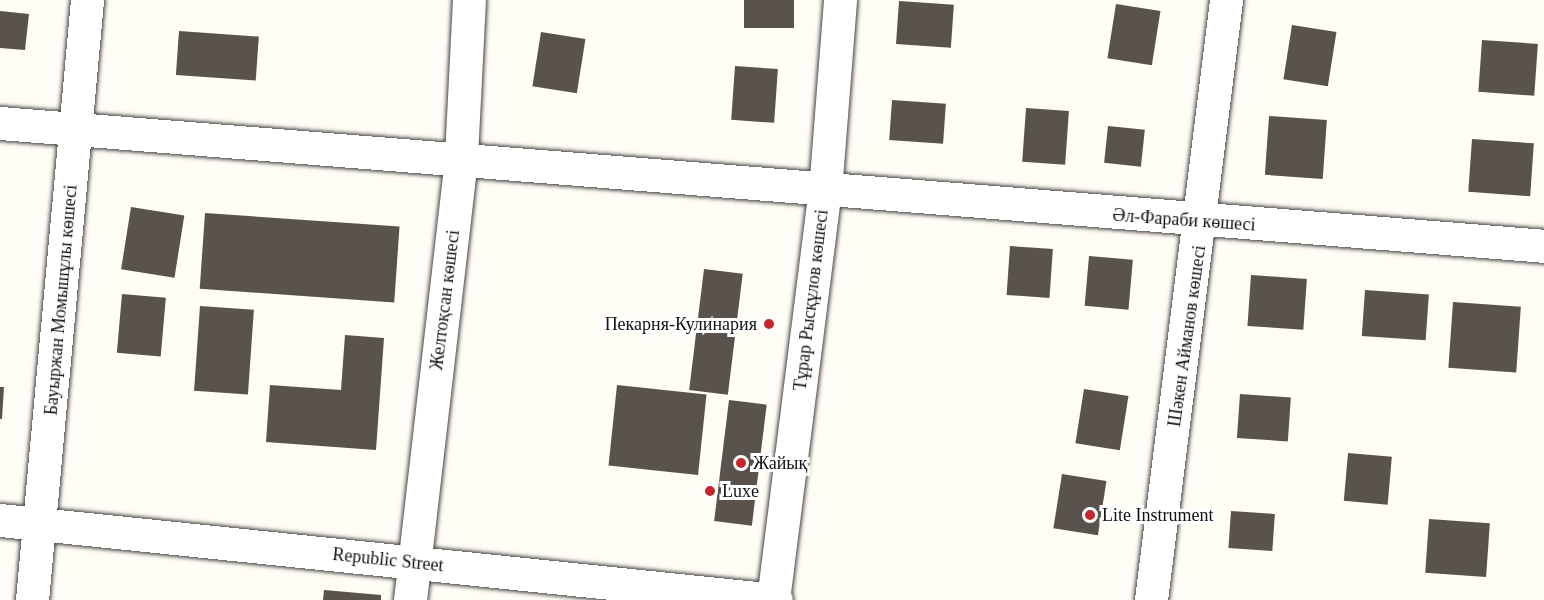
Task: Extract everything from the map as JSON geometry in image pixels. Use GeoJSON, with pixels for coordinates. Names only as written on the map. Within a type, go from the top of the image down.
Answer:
{"type":"FeatureCollection","features":[{"type":"Feature","properties":{"kind":"street","name":"Бауыржан Момышұлы көшесі"},"geometry":{"type":"LineString","coordinates":[[32,600],[87,0]]}},
{"type":"Feature","properties":{"kind":"street","name":"Желтоқсан көшесі"},"geometry":{"type":"LineString","coordinates":[[410,600],[461,156],[469,0]]}},
{"type":"Feature","properties":{"kind":"street","name":"Тұрар Рысқұлов көшесі"},"geometry":{"type":"LineString","coordinates":[[774,600],[825,191],[840,0]]}},
{"type":"Feature","properties":{"kind":"street","name":"Шәкен Айманов көшесі"},"geometry":{"type":"LineString","coordinates":[[1151,600],[1202,222],[1226,0]]}},
{"type":"Feature","properties":{"kind":"street","name":"Әл-Фараби көшесі"},"geometry":{"type":"LineString","coordinates":[[0,123],[461,156],[825,191],[1202,222],[1544,246]]}},
{"type":"Feature","properties":{"kind":"street","name":"Republic Street"},"geometry":{"type":"LineString","coordinates":[[0,520],[774,600]]}},
{"type":"Feature","properties":{"kind":"building"},"geometry":{"type":"Polygon","coordinates":[[[744,0],[794,0],[794,28],[744,28],[744,0]]]}},
{"type":"Feature","properties":{"kind":"building"},"geometry":{"type":"Polygon","coordinates":[[[899,1],[954,5],[951,48],[896,44],[899,1]]]}},
{"type":"Feature","properties":{"kind":"building"},"geometry":{"type":"Polygon","coordinates":[[[1116,4],[1160,11],[1152,65],[1107,58],[1116,4]]]}},
{"type":"Feature","properties":{"kind":"building"},"geometry":{"type":"Polygon","coordinates":[[[0,11],[29,14],[25,50],[0,48],[0,11]]]}},
{"type":"Feature","properties":{"kind":"building"},"geometry":{"type":"Polygon","coordinates":[[[1292,25],[1336,32],[1328,86],[1283,79],[1292,25]]]}},
{"type":"Feature","properties":{"kind":"building"},"geometry":{"type":"Polygon","coordinates":[[[179,31],[259,37],[256,80],[176,75],[179,31]]]}},
{"type":"Feature","properties":{"kind":"building"},"geometry":{"type":"Polygon","coordinates":[[[541,32],[585,39],[577,93],[532,86],[541,32]]]}},
{"type":"Feature","properties":{"kind":"building"},"geometry":{"type":"Polygon","coordinates":[[[1482,40],[1538,44],[1534,96],[1478,92],[1482,40]]]}},
{"type":"Feature","properties":{"kind":"building"},"geometry":{"type":"Polygon","coordinates":[[[735,66],[778,69],[774,123],[731,120],[735,66]]]}},
{"type":"Feature","properties":{"kind":"building"},"geometry":{"type":"Polygon","coordinates":[[[892,100],[946,104],[943,144],[889,140],[892,100]]]}},
{"type":"Feature","properties":{"kind":"building"},"geometry":{"type":"Polygon","coordinates":[[[1026,108],[1069,111],[1065,165],[1022,162],[1026,108]]]}},
{"type":"Feature","properties":{"kind":"building"},"geometry":{"type":"Polygon","coordinates":[[[1269,116],[1327,120],[1323,179],[1265,175],[1269,116]]]}},
{"type":"Feature","properties":{"kind":"building"},"geometry":{"type":"Polygon","coordinates":[[[1108,126],[1145,130],[1141,167],[1104,163],[1108,126]]]}},
{"type":"Feature","properties":{"kind":"building"},"geometry":{"type":"Polygon","coordinates":[[[1472,139],[1534,143],[1530,196],[1468,192],[1472,139]]]}},
{"type":"Feature","properties":{"kind":"building"},"geometry":{"type":"Polygon","coordinates":[[[131,207],[184,215],[174,278],[121,269],[131,207]]]}},
{"type":"Feature","properties":{"kind":"building"},"geometry":{"type":"Polygon","coordinates":[[[205,213],[400,227],[394,302],[200,289],[205,213]]]}},
{"type":"Feature","properties":{"kind":"building"},"geometry":{"type":"Polygon","coordinates":[[[1010,246],[1053,249],[1049,298],[1007,295],[1010,246]]]}},
{"type":"Feature","properties":{"kind":"building"},"geometry":{"type":"Polygon","coordinates":[[[1089,256],[1133,260],[1128,310],[1085,306],[1089,256]]]}},
{"type":"Feature","properties":{"kind":"building"},"geometry":{"type":"Polygon","coordinates":[[[704,269],[743,274],[728,395],[689,390],[704,269]]]}},
{"type":"Feature","properties":{"kind":"building"},"geometry":{"type":"Polygon","coordinates":[[[1251,275],[1307,279],[1303,330],[1247,326],[1251,275]]]}},
{"type":"Feature","properties":{"kind":"building"},"geometry":{"type":"Polygon","coordinates":[[[1365,290],[1429,294],[1426,340],[1362,336],[1365,290]]]}},
{"type":"Feature","properties":{"kind":"building"},"geometry":{"type":"Polygon","coordinates":[[[122,294],[166,298],[161,357],[117,353],[122,294]]]}},
{"type":"Feature","properties":{"kind":"building"},"geometry":{"type":"Polygon","coordinates":[[[1453,302],[1521,307],[1516,373],[1448,368],[1453,302]]]}},
{"type":"Feature","properties":{"kind":"building"},"geometry":{"type":"Polygon","coordinates":[[[200,306],[254,310],[248,395],[194,391],[200,306]]]}},
{"type":"Feature","properties":{"kind":"building"},"geometry":{"type":"Polygon","coordinates":[[[345,335],[384,338],[376,450],[266,442],[270,385],[341,390],[345,335]]]}},
{"type":"Feature","properties":{"kind":"building"},"geometry":{"type":"Polygon","coordinates":[[[617,385],[707,394],[698,475],[609,466],[617,385]]]}},
{"type":"Feature","properties":{"kind":"building"},"geometry":{"type":"Polygon","coordinates":[[[0,387],[4,387],[2,419],[0,419],[0,387]]]}},
{"type":"Feature","properties":{"kind":"building"},"geometry":{"type":"Polygon","coordinates":[[[1084,389],[1128,396],[1120,450],[1075,443],[1084,389]]]}},
{"type":"Feature","properties":{"kind":"building"},"geometry":{"type":"Polygon","coordinates":[[[1240,394],[1291,398],[1288,441],[1237,438],[1240,394]]]}},
{"type":"Feature","properties":{"kind":"building","name":"Жайық"},"geometry":{"type":"Polygon","coordinates":[[[729,400],[767,405],[752,526],[714,521],[729,400]]]}},
{"type":"Feature","properties":{"kind":"building"},"geometry":{"type":"Polygon","coordinates":[[[1348,453],[1392,457],[1388,505],[1344,501],[1348,453]]]}},
{"type":"Feature","properties":{"kind":"building"},"geometry":{"type":"Polygon","coordinates":[[[1062,474],[1106,481],[1098,535],[1053,528],[1062,474]]]}},
{"type":"Feature","properties":{"kind":"building"},"geometry":{"type":"Polygon","coordinates":[[[1231,511],[1275,514],[1272,551],[1228,548],[1231,511]]]}},
{"type":"Feature","properties":{"kind":"building"},"geometry":{"type":"Polygon","coordinates":[[[1429,519],[1490,523],[1486,577],[1425,573],[1429,519]]]}},
{"type":"Feature","properties":{"kind":"building"},"geometry":{"type":"Polygon","coordinates":[[[324,590],[381,595],[381,600],[323,600],[324,590]]]}},
{"type":"Feature","properties":{"kind":"place","name":"Пекарня-Кулинария"},"geometry":{"type":"Point","coordinates":[769,324]}},
{"type":"Feature","properties":{"kind":"place","name":"Жайық"},"geometry":{"type":"Point","coordinates":[741,463]}},
{"type":"Feature","properties":{"kind":"place","name":"Luxe"},"geometry":{"type":"Point","coordinates":[710,491]}},
{"type":"Feature","properties":{"kind":"place","name":"Lite Instrument"},"geometry":{"type":"Point","coordinates":[1090,515]}}]}
